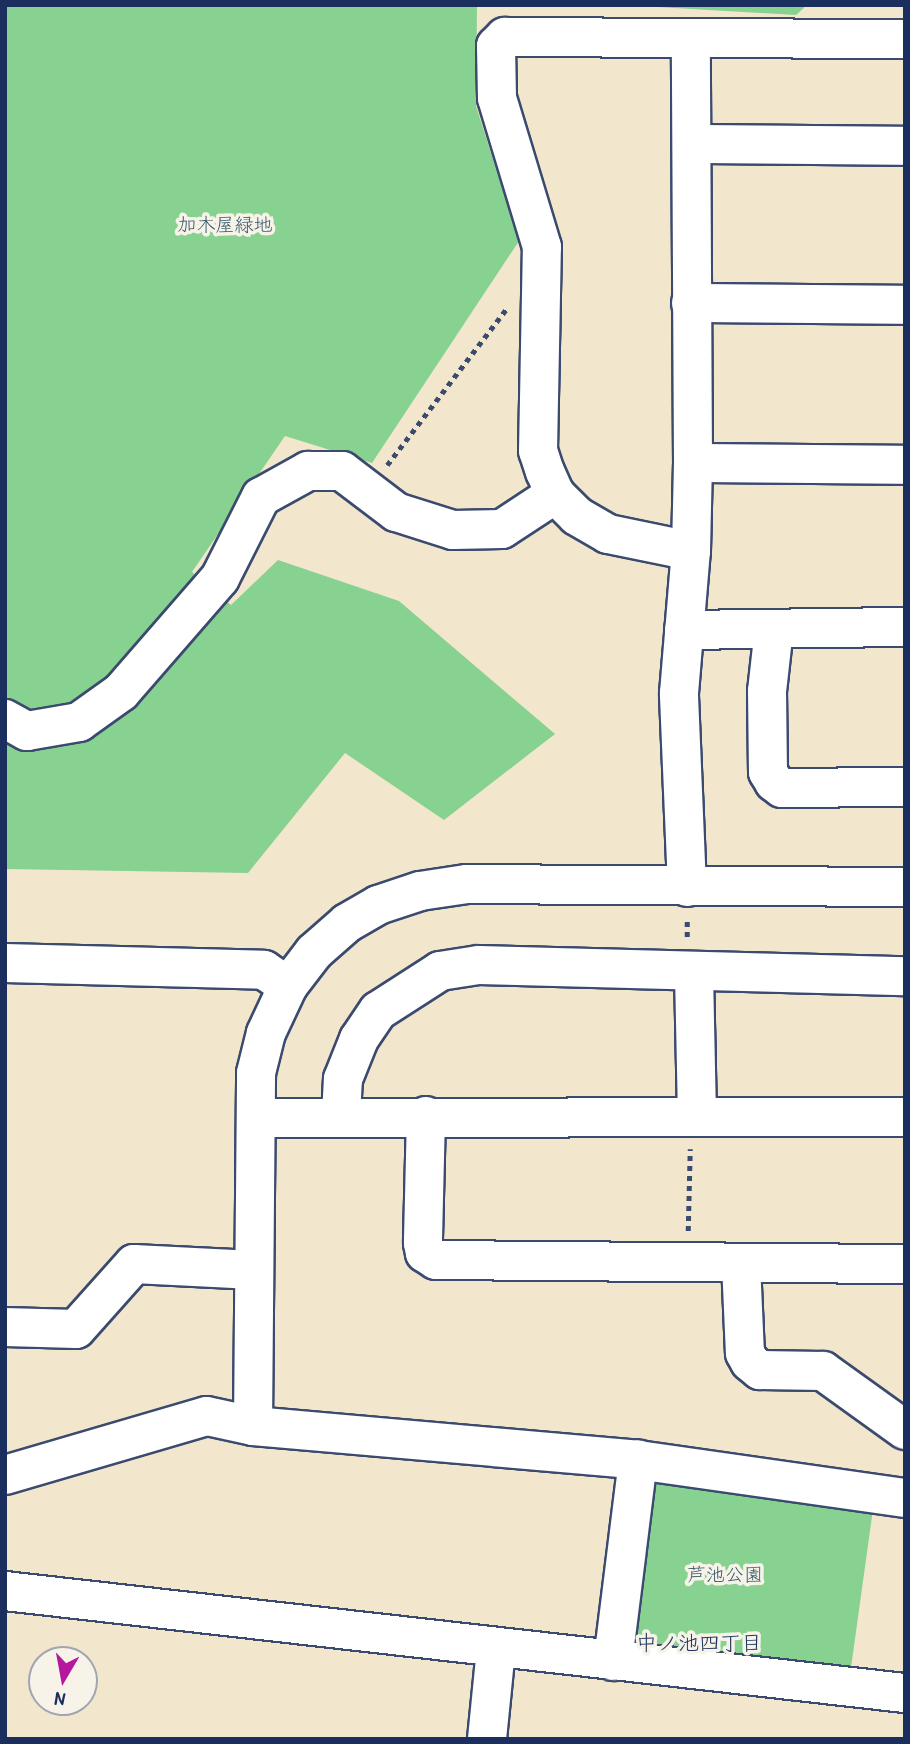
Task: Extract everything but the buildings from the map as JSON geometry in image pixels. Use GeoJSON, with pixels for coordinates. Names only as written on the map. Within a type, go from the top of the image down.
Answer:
{"type":"FeatureCollection","features":[{"type":"Feature","properties":{"kind":"street"},"geometry":{"type":"LineString","coordinates":[[691,551],[608,534],[577,516],[555,494],[538,450],[541,273],[536,218],[497,98],[496,46],[505,37],[905,39]]}},
{"type":"Feature","properties":{"kind":"street"},"geometry":{"type":"LineString","coordinates":[[687,887],[679,693],[691,551],[693,463],[691,39]]}},
{"type":"Feature","properties":{"kind":"street"},"geometry":{"type":"LineString","coordinates":[[693,144],[905,146]]}},
{"type":"Feature","properties":{"kind":"street"},"geometry":{"type":"LineString","coordinates":[[691,303],[905,305]]}},
{"type":"Feature","properties":{"kind":"street"},"geometry":{"type":"LineString","coordinates":[[693,463],[905,465]]}},
{"type":"Feature","properties":{"kind":"street"},"geometry":{"type":"LineString","coordinates":[[5,719],[27,731],[79,722],[121,692],[220,578],[261,497],[309,471],[342,471],[405,515],[453,530],[481,533],[502,529],[555,494]]}},
{"type":"Feature","properties":{"kind":"street"},"geometry":{"type":"LineString","coordinates":[[684,630],[905,627]]}},
{"type":"Feature","properties":{"kind":"street"},"geometry":{"type":"LineString","coordinates":[[774,629],[767,691],[768,772],[774,782],[782,788],[905,787]]}},
{"type":"Feature","properties":{"kind":"street"},"geometry":{"type":"LineString","coordinates":[[253,1426],[256,1073],[266,1033],[288,986],[314,952],[347,923],[378,905],[420,891],[467,884],[905,887]]}},
{"type":"Feature","properties":{"kind":"street"},"geometry":{"type":"LineString","coordinates":[[5,963],[264,970],[288,986]]}},
{"type":"Feature","properties":{"kind":"street"},"geometry":{"type":"LineString","coordinates":[[341,1116],[343,1079],[371,1021],[402,991],[440,971],[479,965],[690,973],[905,976]]}},
{"type":"Feature","properties":{"kind":"street"},"geometry":{"type":"LineString","coordinates":[[690,973],[693,1116]]}},
{"type":"Feature","properties":{"kind":"street"},"geometry":{"type":"LineString","coordinates":[[426,1116],[423,1243],[425,1254],[436,1260],[688,1260],[905,1264]]}},
{"type":"Feature","properties":{"kind":"street"},"geometry":{"type":"LineString","coordinates":[[256,1118],[905,1117]]}},
{"type":"Feature","properties":{"kind":"street"},"geometry":{"type":"LineString","coordinates":[[741,1263],[745,1353],[750,1362],[760,1370],[823,1371],[905,1430]]}},
{"type":"Feature","properties":{"kind":"street"},"geometry":{"type":"LineString","coordinates":[[5,1327],[76,1329],[134,1264],[254,1270]]}},
{"type":"Feature","properties":{"kind":"street"},"geometry":{"type":"LineString","coordinates":[[5,1475],[207,1416],[253,1426],[638,1460],[905,1498]]}},
{"type":"Feature","properties":{"kind":"street"},"geometry":{"type":"LineString","coordinates":[[613,1661],[638,1460]]}},
{"type":"Feature","properties":{"kind":"street"},"geometry":{"type":"LineString","coordinates":[[5,1591],[496,1649],[905,1693]]}},
{"type":"Feature","properties":{"kind":"street"},"geometry":{"type":"LineString","coordinates":[[487,1739],[496,1649]]}},
{"type":"Feature","properties":{"kind":"path"},"geometry":{"type":"LineString","coordinates":[[367,490],[532,276],[541,273]]}},
{"type":"Feature","properties":{"kind":"path"},"geometry":{"type":"LineString","coordinates":[[687,887],[690,973]]}},
{"type":"Feature","properties":{"kind":"path"},"geometry":{"type":"LineString","coordinates":[[688,1260],[693,1116]]}},
{"type":"Feature","properties":{"kind":"green space","name":"加木屋緑地"},"geometry":{"type":"Polygon","coordinates":[[[5,5],[477,5],[476,106],[519,241],[372,463],[285,436],[192,572],[231,605],[278,560],[399,601],[555,734],[444,820],[345,753],[248,873],[5,869],[5,5]]]}},
{"type":"Feature","properties":{"kind":"green space"},"geometry":{"type":"Polygon","coordinates":[[[624,5],[807,5],[796,15],[624,5]]]}},
{"type":"Feature","properties":{"kind":"green space","name":"芦池公園"},"geometry":{"type":"Polygon","coordinates":[[[660,1480],[873,1509],[850,1675],[637,1650],[632,1639],[647,1489],[660,1480]]]}},
{"type":"Feature","properties":{"kind":"district","name":"中ノ池四丁目"},"geometry":{"type":"Point","coordinates":[699,1643]}}]}
